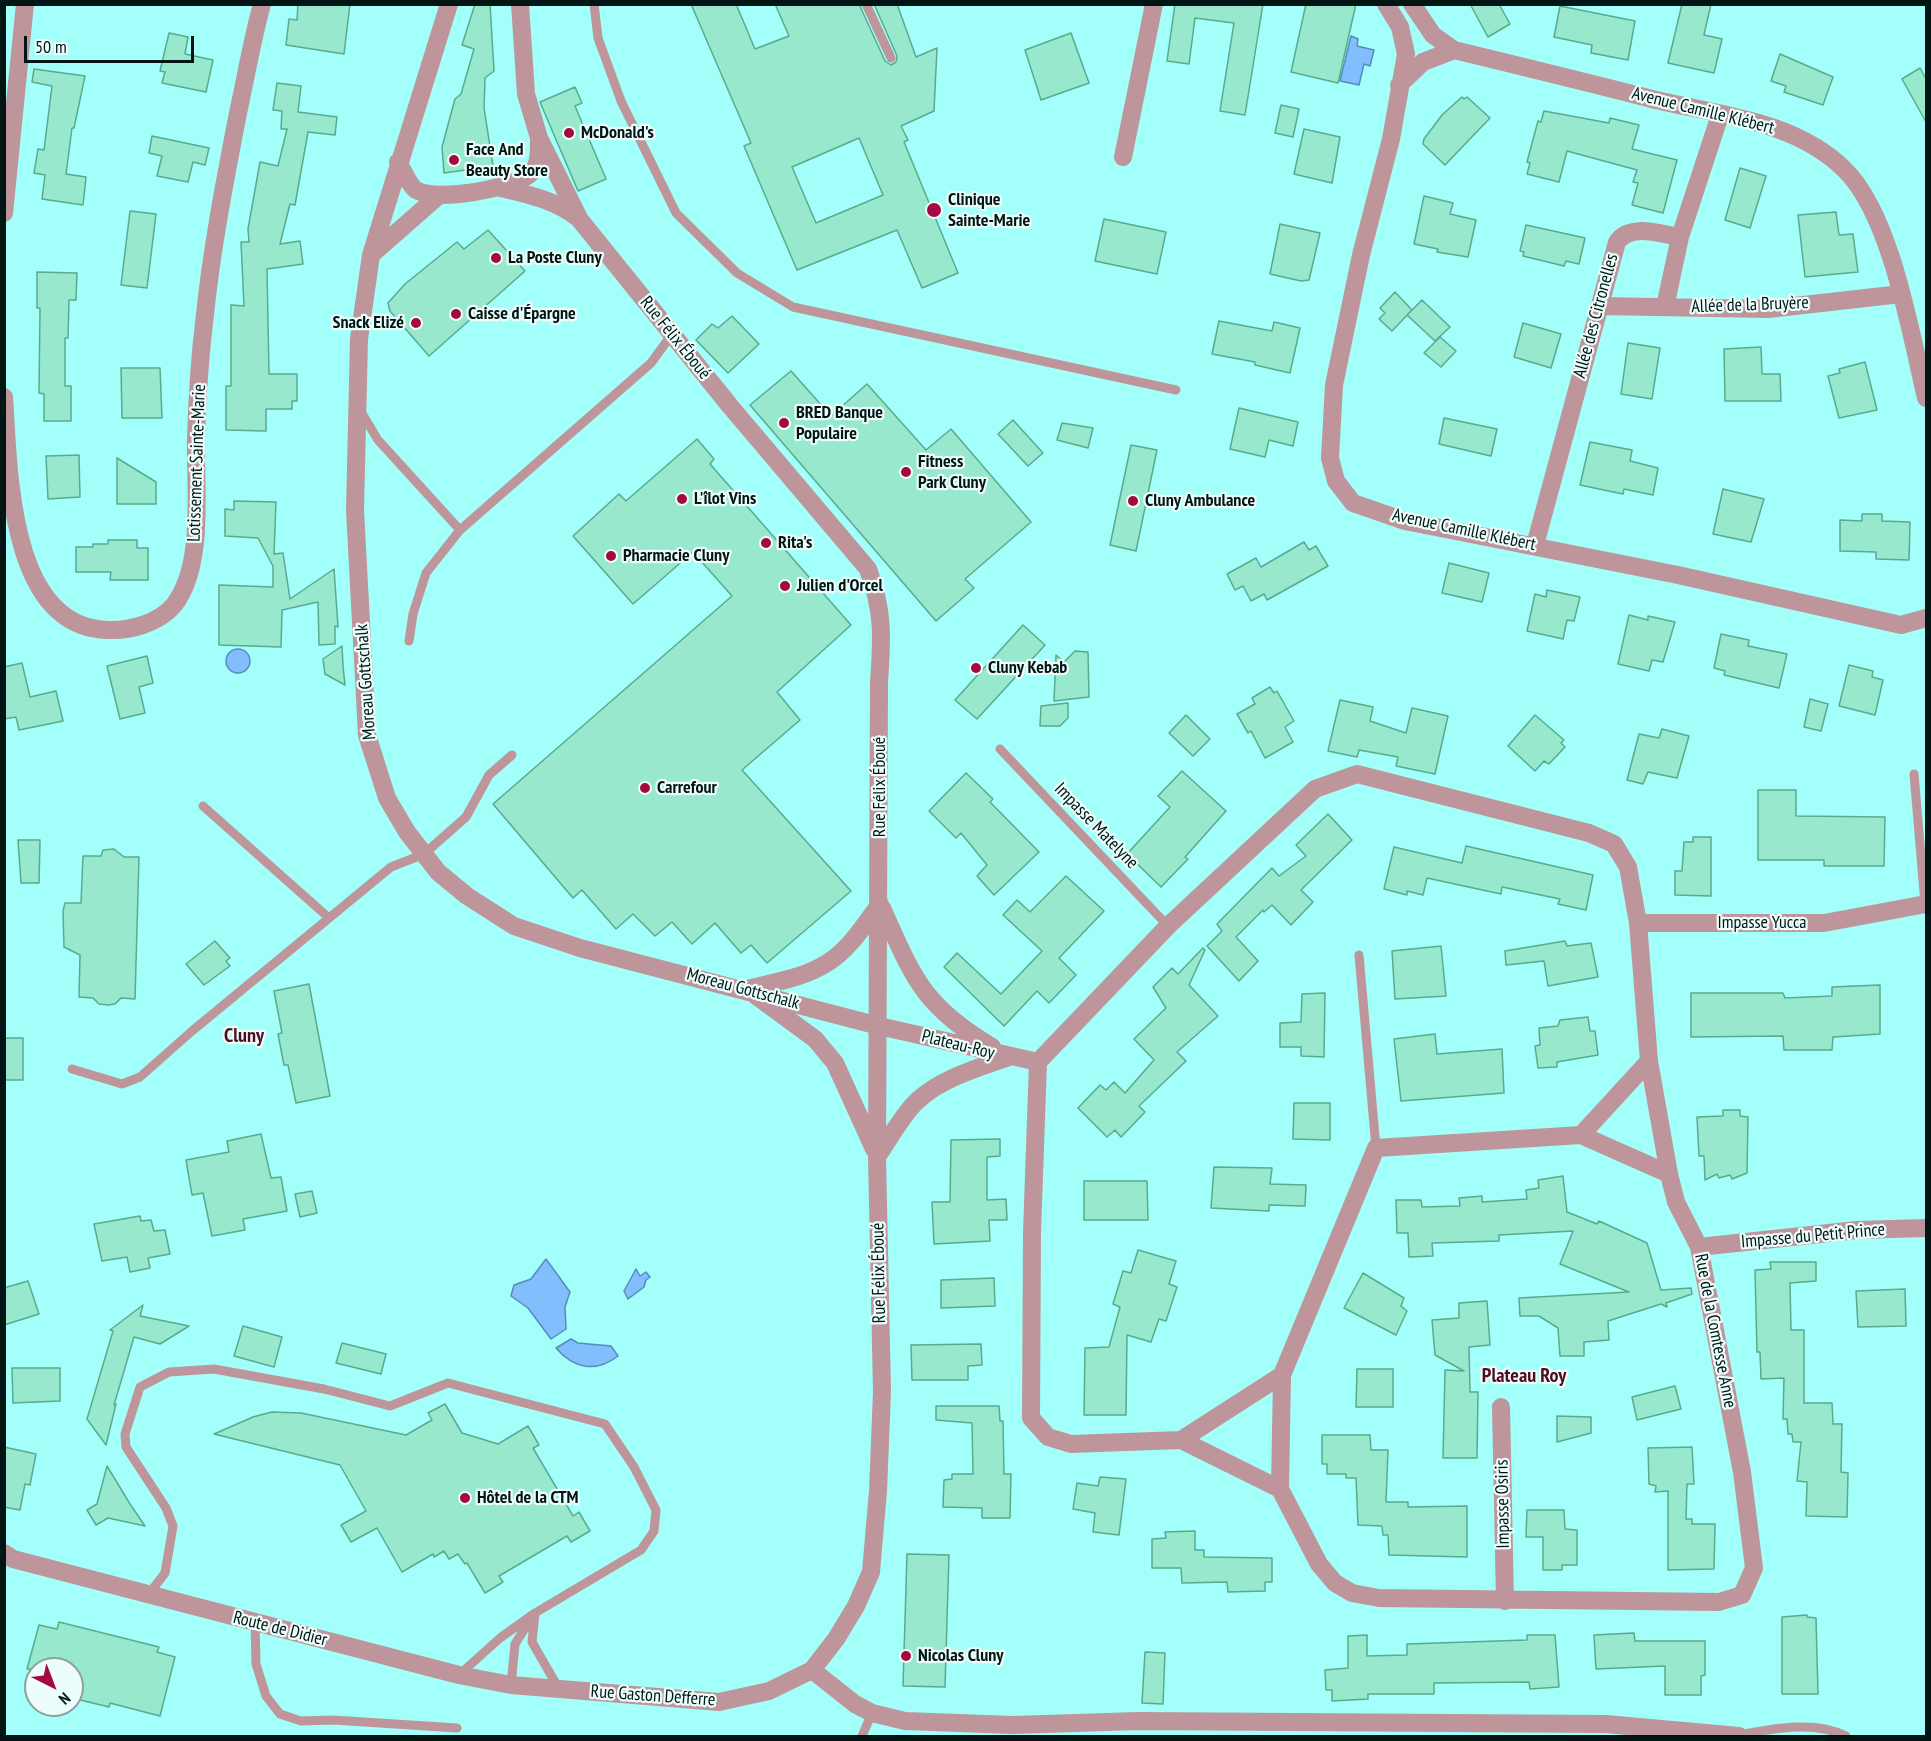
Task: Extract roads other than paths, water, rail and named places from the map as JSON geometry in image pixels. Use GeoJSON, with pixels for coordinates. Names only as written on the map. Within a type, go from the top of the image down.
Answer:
{"type":"FeatureCollection","features":[{"type":"Feature","properties":{"kind":"street"},"geometry":{"type":"LineString","coordinates":[[4,213],[25,4]]}},
{"type":"Feature","properties":{"kind":"street","name":"Lotissement Sainte-Marie"},"geometry":{"type":"LineString","coordinates":[[4,397],[16,523],[34,582],[61,615],[93,630],[113,631],[135,628],[153,620],[173,606],[185,585],[196,539],[196,437],[205,315],[223,191],[262,4]]}},
{"type":"Feature","properties":{"kind":"street","name":"Moreau Gottschalk"},"geometry":{"type":"LineString","coordinates":[[448,4],[371,255],[359,339],[355,510],[367,735],[387,798],[438,872],[467,896],[514,926],[580,948],[746,989],[879,1026]]}},
{"type":"Feature","properties":{"kind":"street","name":"Rue Félix Éboué"},"geometry":{"type":"LineString","coordinates":[[520,4],[526,94],[539,138],[580,220],[868,569],[879,598],[882,629],[879,683],[880,904],[877,1157],[882,1392],[878,1491],[871,1572],[856,1606],[836,1639],[812,1670]]}},
{"type":"Feature","properties":{"kind":"street"},"geometry":{"type":"LineString","coordinates":[[1123,157],[1154,4]]}},
{"type":"Feature","properties":{"kind":"street","name":"Avenue Camille Klébert"},"geometry":{"type":"LineString","coordinates":[[1386,4],[1400,27],[1406,54],[1391,139],[1361,255],[1334,385],[1330,458],[1336,481],[1353,502],[1405,521],[1535,545],[1901,625],[1926,618]]}},
{"type":"Feature","properties":{"kind":"street","name":"Avenue Camille Klébert"},"geometry":{"type":"LineString","coordinates":[[1412,4],[1433,34],[1454,50],[1720,115],[1769,124],[1817,148],[1846,170],[1866,199],[1889,250],[1926,398]]}},
{"type":"Feature","properties":{"kind":"street"},"geometry":{"type":"LineString","coordinates":[[1399,85],[1423,62],[1454,50]]}},
{"type":"Feature","properties":{"kind":"street"},"geometry":{"type":"LineString","coordinates":[[1665,307],[1680,237],[1720,115]]}},
{"type":"Feature","properties":{"kind":"street"},"geometry":{"type":"LineString","coordinates":[[398,162],[415,189],[437,197],[497,187],[530,174],[539,159],[539,138]]}},
{"type":"Feature","properties":{"kind":"street"},"geometry":{"type":"LineString","coordinates":[[497,187],[548,200],[566,208],[580,220]]}},
{"type":"Feature","properties":{"kind":"street"},"geometry":{"type":"LineString","coordinates":[[371,255],[437,197]]}},
{"type":"Feature","properties":{"kind":"street","name":"Allée des Citronelles"},"geometry":{"type":"LineString","coordinates":[[1535,545],[1617,242],[1622,234],[1632,231],[1680,237]]}},
{"type":"Feature","properties":{"kind":"street","name":"Allée de la Bruyère"},"geometry":{"type":"LineString","coordinates":[[1599,306],[1768,309],[1901,294]]}},
{"type":"Feature","properties":{"kind":"street","name":"Rue de la Comtesse Anne"},"geometry":{"type":"LineString","coordinates":[[1038,1062],[1168,926],[1315,789],[1357,774],[1589,834],[1614,844],[1628,867],[1638,923],[1649,1061],[1669,1174],[1676,1202],[1699,1247],[1744,1484],[1754,1568],[1742,1594],[1719,1602],[1379,1598],[1352,1593],[1335,1584],[1319,1564],[1280,1489],[1282,1375],[1376,1148]]}},
{"type":"Feature","properties":{"kind":"street"},"geometry":{"type":"LineString","coordinates":[[746,989],[799,976],[828,963],[847,947],[880,904],[914,978],[933,1004],[963,1030],[1009,1057]]}},
{"type":"Feature","properties":{"kind":"street","name":"Impasse Yucca"},"geometry":{"type":"LineString","coordinates":[[1638,923],[1824,923],[1926,904]]}},
{"type":"Feature","properties":{"kind":"street"},"geometry":{"type":"LineString","coordinates":[[746,989],[815,1039],[835,1063],[877,1157]]}},
{"type":"Feature","properties":{"kind":"street","name":"Plateau-Roy"},"geometry":{"type":"LineString","coordinates":[[879,1026],[1038,1062]]}},
{"type":"Feature","properties":{"kind":"street"},"geometry":{"type":"LineString","coordinates":[[877,1157],[909,1109],[935,1089],[966,1072],[1009,1057]]}},
{"type":"Feature","properties":{"kind":"street"},"geometry":{"type":"LineString","coordinates":[[1581,1135],[1649,1061]]}},
{"type":"Feature","properties":{"kind":"street"},"geometry":{"type":"LineString","coordinates":[[1038,1062],[1032,1233],[1031,1418],[1048,1437],[1071,1444],[1180,1440],[1280,1489]]}},
{"type":"Feature","properties":{"kind":"street"},"geometry":{"type":"LineString","coordinates":[[1376,1148],[1581,1135],[1669,1174]]}},
{"type":"Feature","properties":{"kind":"street","name":"Impasse du Petit Prince"},"geometry":{"type":"LineString","coordinates":[[1699,1247],[1857,1230],[1926,1228]]}},
{"type":"Feature","properties":{"kind":"street"},"geometry":{"type":"LineString","coordinates":[[1180,1440],[1282,1375]]}},
{"type":"Feature","properties":{"kind":"street","name":"Impasse Osiris"},"geometry":{"type":"LineString","coordinates":[[1500,1407],[1505,1601]]}},
{"type":"Feature","properties":{"kind":"street","name":"Route de Didier"},"geometry":{"type":"LineString","coordinates":[[4,1553],[13,1559],[459,1675],[560,1689]]}},
{"type":"Feature","properties":{"kind":"street"},"geometry":{"type":"LineString","coordinates":[[812,1670],[855,1704],[872,1713],[905,1721],[1138,1729],[1606,1730],[1738,1736]]}},
{"type":"Feature","properties":{"kind":"street","name":"Rue Gaston Defferre"},"geometry":{"type":"LineString","coordinates":[[560,1689],[719,1702],[769,1691],[812,1670]]}},
{"type":"Feature","properties":{"kind":"lane"},"geometry":{"type":"LineString","coordinates":[[594,4],[598,38],[621,101],[676,213],[737,273],[793,307],[1176,390]]}},
{"type":"Feature","properties":{"kind":"lane"},"geometry":{"type":"LineString","coordinates":[[866,4],[891,58]]}},
{"type":"Feature","properties":{"kind":"lane"},"geometry":{"type":"LineString","coordinates":[[410,640],[413,614],[426,573],[460,530],[651,363],[672,334]]}},
{"type":"Feature","properties":{"kind":"lane"},"geometry":{"type":"LineString","coordinates":[[356,404],[378,440],[460,530]]}},
{"type":"Feature","properties":{"kind":"lane","name":"Impasse Matelyne"},"geometry":{"type":"LineString","coordinates":[[1000,749],[1168,926]]}},
{"type":"Feature","properties":{"kind":"lane"},"geometry":{"type":"LineString","coordinates":[[72,1069],[122,1084],[140,1077],[192,1030],[392,867],[424,854],[466,817],[489,775],[512,755]]}},
{"type":"Feature","properties":{"kind":"lane"},"geometry":{"type":"LineString","coordinates":[[1914,774],[1926,904]]}},
{"type":"Feature","properties":{"kind":"lane"},"geometry":{"type":"LineString","coordinates":[[204,806],[329,918]]}},
{"type":"Feature","properties":{"kind":"lane"},"geometry":{"type":"LineString","coordinates":[[1359,955],[1376,1148]]}},
{"type":"Feature","properties":{"kind":"lane"},"geometry":{"type":"LineString","coordinates":[[148,1595],[165,1573],[173,1526],[166,1509],[126,1447],[124,1434],[140,1388],[169,1371],[214,1369],[324,1389],[390,1407],[448,1383],[605,1424],[634,1467],[656,1510],[654,1531],[641,1550],[535,1613],[500,1638],[459,1675]]}},
{"type":"Feature","properties":{"kind":"lane"},"geometry":{"type":"LineString","coordinates":[[511,1684],[515,1644],[535,1613]]}},
{"type":"Feature","properties":{"kind":"lane"},"geometry":{"type":"LineString","coordinates":[[535,1613],[532,1642],[560,1689]]}},
{"type":"Feature","properties":{"kind":"lane"},"geometry":{"type":"LineString","coordinates":[[255,1622],[256,1664],[266,1696],[280,1714],[301,1721],[333,1720],[457,1728]]}},
{"type":"Feature","properties":{"kind":"lane"},"geometry":{"type":"LineString","coordinates":[[862,1737],[872,1713]]}},
{"type":"Feature","properties":{"kind":"lane"},"geometry":{"type":"LineString","coordinates":[[1738,1736],[1776,1728],[1830,1729],[1846,1737]]}},
{"type":"Feature","properties":{"kind":"water"},"geometry":{"type":"Polygon","coordinates":[[[1351,36],[1358,39],[1357,46],[1374,50],[1370,66],[1364,64],[1359,85],[1340,81],[1351,36]]]}},
{"type":"Feature","properties":{"kind":"water"},"geometry":{"type":"Polygon","coordinates":[[[238,649],[246,653],[250,661],[246,669],[238,673],[230,669],[226,661],[230,653],[238,649]]]}},
{"type":"Feature","properties":{"kind":"water"},"geometry":{"type":"Polygon","coordinates":[[[546,1259],[570,1292],[565,1307],[566,1329],[551,1339],[528,1308],[511,1296],[514,1285],[531,1279],[546,1259]]]}},
{"type":"Feature","properties":{"kind":"water"},"geometry":{"type":"Polygon","coordinates":[[[636,1269],[640,1276],[646,1272],[650,1277],[646,1280],[644,1287],[628,1299],[624,1291],[636,1269]]]}},
{"type":"Feature","properties":{"kind":"water"},"geometry":{"type":"Polygon","coordinates":[[[571,1339],[578,1343],[611,1346],[618,1356],[602,1365],[578,1364],[556,1348],[571,1339]]]}},
{"type":"Feature","properties":{"kind":"place","name":"McDonald's"},"geometry":{"type":"Point","coordinates":[569,133]}},
{"type":"Feature","properties":{"kind":"place","name":"Face And Beauty Store"},"geometry":{"type":"Point","coordinates":[454,160]}},
{"type":"Feature","properties":{"kind":"place","name":"Clinique Sainte-Marie"},"geometry":{"type":"Point","coordinates":[934,210]}},
{"type":"Feature","properties":{"kind":"place","name":"La Poste Cluny"},"geometry":{"type":"Point","coordinates":[496,258]}},
{"type":"Feature","properties":{"kind":"place","name":"Caisse d'Épargne"},"geometry":{"type":"Point","coordinates":[456,314]}},
{"type":"Feature","properties":{"kind":"place","name":"Snack Elizé"},"geometry":{"type":"Point","coordinates":[416,323]}},
{"type":"Feature","properties":{"kind":"place","name":"BRED Banque Populaire"},"geometry":{"type":"Point","coordinates":[784,423]}},
{"type":"Feature","properties":{"kind":"place","name":"Fitness Park Cluny"},"geometry":{"type":"Point","coordinates":[906,472]}},
{"type":"Feature","properties":{"kind":"place","name":"L'îlot Vins"},"geometry":{"type":"Point","coordinates":[682,499]}},
{"type":"Feature","properties":{"kind":"place","name":"Cluny Ambulance"},"geometry":{"type":"Point","coordinates":[1133,501]}},
{"type":"Feature","properties":{"kind":"place","name":"Rita's"},"geometry":{"type":"Point","coordinates":[766,543]}},
{"type":"Feature","properties":{"kind":"place","name":"Pharmacie Cluny"},"geometry":{"type":"Point","coordinates":[611,556]}},
{"type":"Feature","properties":{"kind":"place","name":"Julien d'Orcel"},"geometry":{"type":"Point","coordinates":[785,586]}},
{"type":"Feature","properties":{"kind":"place","name":"Cluny Kebab"},"geometry":{"type":"Point","coordinates":[976,668]}},
{"type":"Feature","properties":{"kind":"place","name":"Carrefour"},"geometry":{"type":"Point","coordinates":[645,788]}},
{"type":"Feature","properties":{"kind":"place","name":"Hôtel de la CTM"},"geometry":{"type":"Point","coordinates":[465,1498]}},
{"type":"Feature","properties":{"kind":"place","name":"Nicolas Cluny"},"geometry":{"type":"Point","coordinates":[906,1656]}},
{"type":"Feature","properties":{"kind":"district","name":"Cluny"},"geometry":{"type":"Point","coordinates":[244,1036]}},
{"type":"Feature","properties":{"kind":"district","name":"Plateau Roy"},"geometry":{"type":"Point","coordinates":[1524,1376]}}]}
